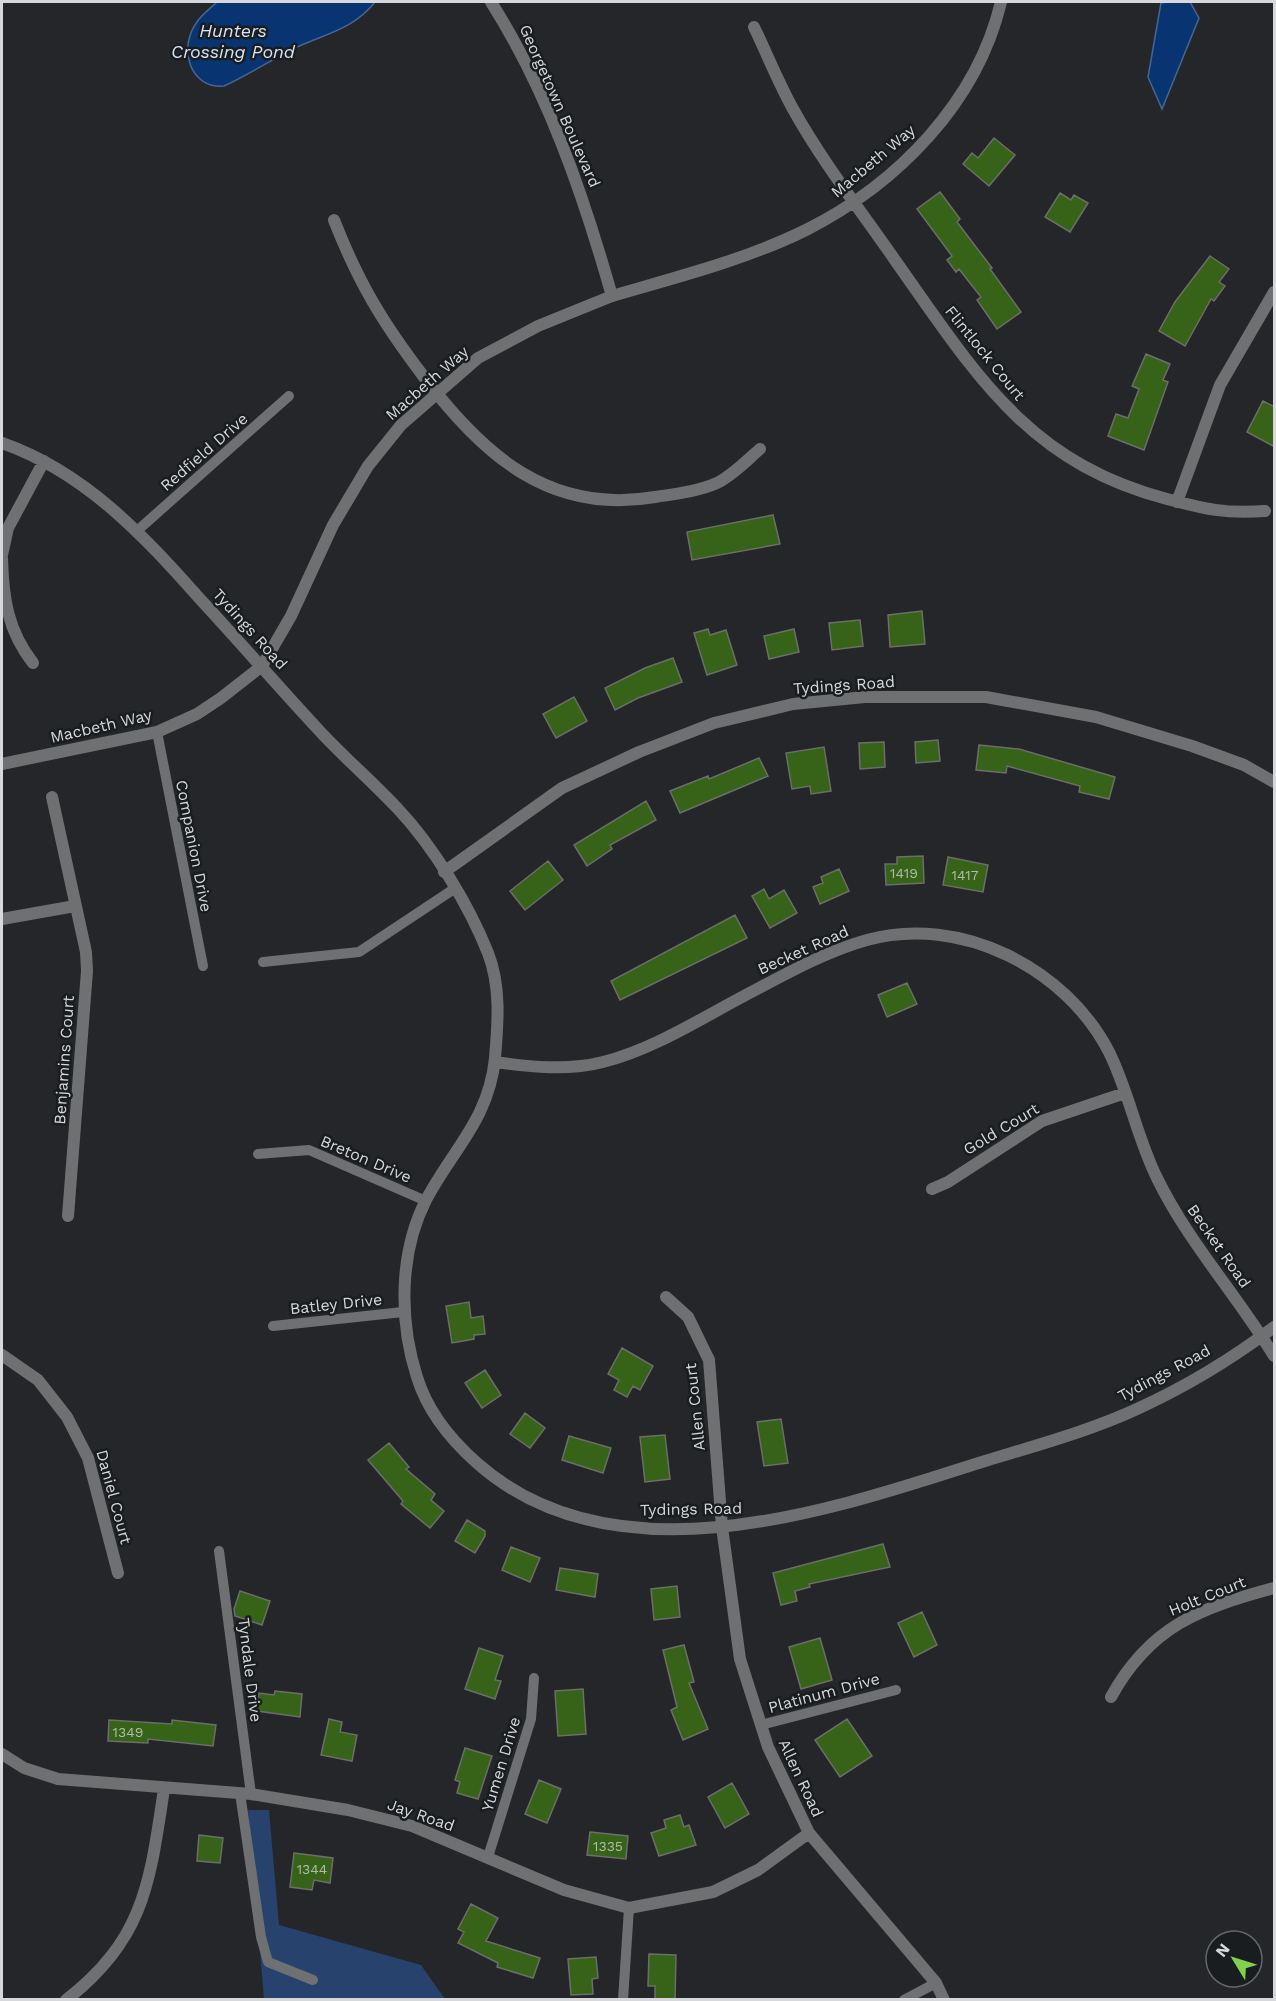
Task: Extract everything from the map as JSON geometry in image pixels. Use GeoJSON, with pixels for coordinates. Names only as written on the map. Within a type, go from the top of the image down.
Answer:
{"type":"FeatureCollection","features":[{"type":"Feature","properties":{"kind":"street","name":"Georgetown Boulevard"},"geometry":{"type":"LineString","coordinates":[[491,2],[530,73],[558,135],[584,201],[612,296]]}},
{"type":"Feature","properties":{"kind":"street","name":"Macbeth Way"},"geometry":{"type":"LineString","coordinates":[[2,764],[157,732],[197,714],[262,666],[291,616],[333,525],[368,466],[401,425],[436,393],[478,358],[538,326],[612,296],[725,262],[804,231],[853,203],[907,159],[946,117],[965,89],[986,49],[1001,2]]}},
{"type":"Feature","properties":{"kind":"street","name":"Flintlock Court"},"geometry":{"type":"LineString","coordinates":[[753,27],[793,109],[853,203],[961,353],[994,395],[1028,429],[1093,471],[1128,489],[1211,511],[1234,513],[1265,511]]}},
{"type":"Feature","properties":{"kind":"street"},"geometry":{"type":"LineString","coordinates":[[334,220],[369,301],[436,393],[474,435],[515,470],[539,483],[570,494],[601,500],[638,500],[717,483],[760,449]]}},
{"type":"Feature","properties":{"kind":"street"},"geometry":{"type":"LineString","coordinates":[[1177,502],[1220,385],[1273,296]]}},
{"type":"Feature","properties":{"kind":"street","name":"Tydings Road"},"geometry":{"type":"LineString","coordinates":[[2,443],[44,461],[89,490],[138,530],[319,731],[399,810],[444,872],[478,930],[493,968],[497,995],[495,1062],[486,1103],[426,1201],[412,1237],[403,1312],[418,1382],[436,1417],[465,1451],[498,1481],[525,1496],[588,1519],[639,1528],[722,1527],[803,1515],[877,1496],[1136,1410],[1204,1373],[1275,1327]]}},
{"type":"Feature","properties":{"kind":"street"},"geometry":{"type":"LineString","coordinates":[[33,663],[18,644],[11,627],[3,584],[2,556],[13,518],[44,461]]}},
{"type":"Feature","properties":{"kind":"street","name":"Tydings Road"},"geometry":{"type":"LineString","coordinates":[[444,872],[562,789],[639,752],[714,723],[793,704],[865,697],[986,697],[1096,717],[1181,742],[1244,765],[1275,782]]}},
{"type":"Feature","properties":{"kind":"street","name":"Benjamins Court"},"geometry":{"type":"LineString","coordinates":[[52,797],[86,952],[87,971],[68,1216]]}},
{"type":"Feature","properties":{"kind":"street"},"geometry":{"type":"LineString","coordinates":[[2,919],[75,906]]}},
{"type":"Feature","properties":{"kind":"street","name":"Becket Road"},"geometry":{"type":"LineString","coordinates":[[495,1062],[530,1067],[569,1067],[604,1062],[646,1046],[830,953],[868,939],[926,934],[961,939],[994,949],[1022,962],[1052,982],[1092,1025],[1109,1053],[1156,1177],[1177,1215],[1275,1356]]}},
{"type":"Feature","properties":{"kind":"street","name":"Gold Court"},"geometry":{"type":"LineString","coordinates":[[932,1189],[948,1182],[1042,1121],[1125,1093]]}},
{"type":"Feature","properties":{"kind":"street","name":"Allen Court"},"geometry":{"type":"LineString","coordinates":[[666,1297],[688,1317],[709,1360],[722,1527]]}},
{"type":"Feature","properties":{"kind":"street","name":"Daniel Court"},"geometry":{"type":"LineString","coordinates":[[2,1355],[38,1380],[72,1427],[88,1458],[118,1573]]}},
{"type":"Feature","properties":{"kind":"street","name":"Allen Road"},"geometry":{"type":"LineString","coordinates":[[722,1527],[740,1659],[768,1747],[809,1833],[936,1983],[944,2000]]}},
{"type":"Feature","properties":{"kind":"street","name":"Holt Court"},"geometry":{"type":"LineString","coordinates":[[1111,1697],[1127,1669],[1172,1626],[1242,1597],[1275,1588]]}},
{"type":"Feature","properties":{"kind":"street","name":"Jay Road"},"geometry":{"type":"LineString","coordinates":[[2,1754],[24,1768],[58,1779],[164,1789],[245,1793],[348,1810],[412,1826],[564,1890],[629,1908],[713,1892],[758,1870],[809,1833]]}},
{"type":"Feature","properties":{"kind":"street"},"geometry":{"type":"LineString","coordinates":[[66,2000],[84,1985],[125,1940],[141,1906],[152,1872],[164,1789]]}},
{"type":"Feature","properties":{"kind":"lane","name":"Redfield Drive"},"geometry":{"type":"LineString","coordinates":[[138,530],[289,396]]}},
{"type":"Feature","properties":{"kind":"lane","name":"Companion Drive"},"geometry":{"type":"LineString","coordinates":[[157,732],[203,966]]}},
{"type":"Feature","properties":{"kind":"lane"},"geometry":{"type":"LineString","coordinates":[[263,962],[359,952],[454,889]]}},
{"type":"Feature","properties":{"kind":"lane","name":"Breton Drive"},"geometry":{"type":"LineString","coordinates":[[258,1154],[309,1150],[426,1201]]}},
{"type":"Feature","properties":{"kind":"lane","name":"Batley Drive"},"geometry":{"type":"LineString","coordinates":[[273,1326],[403,1312]]}},
{"type":"Feature","properties":{"kind":"lane","name":"Tyndale Drive"},"geometry":{"type":"LineString","coordinates":[[219,1551],[261,1937],[268,1962],[313,1980]]}},
{"type":"Feature","properties":{"kind":"lane","name":"Yumen Drive"},"geometry":{"type":"LineString","coordinates":[[488,1857],[531,1719],[534,1678]]}},
{"type":"Feature","properties":{"kind":"lane","name":"Platinum Drive"},"geometry":{"type":"LineString","coordinates":[[761,1725],[896,1689]]}},
{"type":"Feature","properties":{"kind":"lane"},"geometry":{"type":"LineString","coordinates":[[622,2000],[629,1908]]}},
{"type":"Feature","properties":{"kind":"lane"},"geometry":{"type":"LineString","coordinates":[[904,2000],[936,1983]]}},
{"type":"Feature","properties":{"kind":"shaded area"},"geometry":{"type":"Polygon","coordinates":[[[248,1810],[269,1810],[279,1925],[421,1965],[445,1999],[264,1999],[248,1810]]]}},
{"type":"Feature","properties":{"kind":"water","name":"Hunters Crossing Pond"},"geometry":{"type":"Polygon","coordinates":[[[217,2],[375,2],[358,19],[348,25],[295,48],[224,86],[202,81],[190,65],[188,54],[191,32],[201,16],[217,2]]]}},
{"type":"Feature","properties":{"kind":"water"},"geometry":{"type":"Polygon","coordinates":[[[1190,2],[1199,18],[1162,109],[1148,77],[1161,3],[1190,2]]]}},
{"type":"Feature","properties":{"kind":"building"},"geometry":{"type":"Polygon","coordinates":[[[994,138],[1015,155],[989,186],[963,164],[972,153],[978,158],[994,138]]]}},
{"type":"Feature","properties":{"kind":"building"},"geometry":{"type":"Polygon","coordinates":[[[940,192],[960,219],[957,222],[992,268],[990,269],[1021,312],[997,329],[977,300],[981,297],[959,269],[956,272],[947,260],[952,256],[917,209],[940,192]]]}},
{"type":"Feature","properties":{"kind":"building"},"geometry":{"type":"Polygon","coordinates":[[[1060,193],[1071,200],[1074,195],[1088,203],[1070,232],[1045,217],[1060,193]]]}},
{"type":"Feature","properties":{"kind":"building"},"geometry":{"type":"Polygon","coordinates":[[[1210,256],[1229,269],[1219,282],[1225,286],[1214,301],[1211,299],[1185,346],[1159,331],[1175,302],[1210,256]]]}},
{"type":"Feature","properties":{"kind":"building"},"geometry":{"type":"Polygon","coordinates":[[[1146,354],[1170,364],[1163,380],[1168,382],[1144,450],[1108,436],[1116,414],[1128,418],[1139,389],[1132,386],[1146,354]]]}},
{"type":"Feature","properties":{"kind":"building"},"geometry":{"type":"Polygon","coordinates":[[[1263,401],[1275,407],[1275,447],[1247,432],[1263,401]]]}},
{"type":"Feature","properties":{"kind":"building"},"geometry":{"type":"Polygon","coordinates":[[[773,515],[780,544],[692,560],[687,532],[773,515]]]}},
{"type":"Feature","properties":{"kind":"building"},"geometry":{"type":"Polygon","coordinates":[[[922,611],[925,644],[890,647],[888,615],[922,611]]]}},
{"type":"Feature","properties":{"kind":"building"},"geometry":{"type":"Polygon","coordinates":[[[860,620],[863,646],[832,650],[829,623],[860,620]]]}},
{"type":"Feature","properties":{"kind":"building"},"geometry":{"type":"Polygon","coordinates":[[[708,629],[710,635],[726,630],[737,665],[707,675],[694,633],[708,629]]]}},
{"type":"Feature","properties":{"kind":"building"},"geometry":{"type":"Polygon","coordinates":[[[794,629],[799,652],[769,659],[764,636],[794,629]]]}},
{"type":"Feature","properties":{"kind":"building"},"geometry":{"type":"Polygon","coordinates":[[[673,658],[682,682],[638,698],[615,710],[605,688],[645,668],[673,658]]]}},
{"type":"Feature","properties":{"kind":"building"},"geometry":{"type":"Polygon","coordinates":[[[574,697],[587,721],[556,738],[543,714],[574,697]]]}},
{"type":"Feature","properties":{"kind":"building"},"geometry":{"type":"Polygon","coordinates":[[[938,740],[940,761],[916,763],[915,742],[938,740]]]}},
{"type":"Feature","properties":{"kind":"building"},"geometry":{"type":"Polygon","coordinates":[[[884,742],[885,767],[860,769],[859,743],[884,742]]]}},
{"type":"Feature","properties":{"kind":"building"},"geometry":{"type":"Polygon","coordinates":[[[979,745],[1019,749],[1115,777],[1109,799],[1079,792],[1080,786],[1007,766],[1006,773],[976,770],[979,745]]]}},
{"type":"Feature","properties":{"kind":"building"},"geometry":{"type":"Polygon","coordinates":[[[824,747],[831,791],[811,794],[810,786],[792,789],[786,753],[824,747]]]}},
{"type":"Feature","properties":{"kind":"building"},"geometry":{"type":"Polygon","coordinates":[[[759,758],[768,776],[680,813],[670,791],[708,776],[709,779],[759,758]]]}},
{"type":"Feature","properties":{"kind":"building"},"geometry":{"type":"Polygon","coordinates":[[[646,801],[656,820],[610,845],[612,849],[587,866],[574,845],[646,801]]]}},
{"type":"Feature","properties":{"kind":"building"},"geometry":{"type":"Polygon","coordinates":[[[923,856],[924,883],[886,885],[885,864],[897,864],[897,857],[923,856]]]}},
{"type":"Feature","properties":{"kind":"building"},"geometry":{"type":"Polygon","coordinates":[[[948,857],[988,865],[983,892],[943,885],[948,857]]]}},
{"type":"Feature","properties":{"kind":"building"},"geometry":{"type":"Polygon","coordinates":[[[548,861],[563,880],[525,910],[510,891],[548,861]]]}},
{"type":"Feature","properties":{"kind":"building"},"geometry":{"type":"Polygon","coordinates":[[[839,869],[849,891],[820,904],[813,887],[823,883],[821,877],[839,869]]]}},
{"type":"Feature","properties":{"kind":"building"},"geometry":{"type":"Polygon","coordinates":[[[764,889],[769,899],[784,890],[797,913],[770,928],[752,896],[764,889]]]}},
{"type":"Feature","properties":{"kind":"building"},"geometry":{"type":"Polygon","coordinates":[[[735,915],[747,938],[620,1000],[611,981],[735,915]]]}},
{"type":"Feature","properties":{"kind":"building"},"geometry":{"type":"Polygon","coordinates":[[[907,983],[917,1004],[887,1017],[878,995],[907,983]]]}},
{"type":"Feature","properties":{"kind":"building"},"geometry":{"type":"Polygon","coordinates":[[[469,1302],[471,1318],[483,1316],[485,1334],[474,1335],[474,1339],[452,1343],[446,1306],[469,1302]]]}},
{"type":"Feature","properties":{"kind":"building"},"geometry":{"type":"Polygon","coordinates":[[[622,1348],[653,1366],[640,1390],[633,1386],[627,1397],[614,1390],[619,1380],[608,1374],[622,1348]]]}},
{"type":"Feature","properties":{"kind":"building"},"geometry":{"type":"Polygon","coordinates":[[[485,1370],[501,1395],[482,1408],[465,1383],[485,1370]]]}},
{"type":"Feature","properties":{"kind":"building"},"geometry":{"type":"Polygon","coordinates":[[[525,1413],[545,1428],[530,1448],[510,1434],[525,1413]]]}},
{"type":"Feature","properties":{"kind":"building"},"geometry":{"type":"Polygon","coordinates":[[[781,1419],[788,1463],[764,1466],[757,1422],[781,1419]]]}},
{"type":"Feature","properties":{"kind":"building"},"geometry":{"type":"Polygon","coordinates":[[[665,1435],[670,1479],[645,1482],[640,1437],[665,1435]]]}},
{"type":"Feature","properties":{"kind":"building"},"geometry":{"type":"Polygon","coordinates":[[[569,1436],[611,1448],[603,1473],[562,1460],[569,1436]]]}},
{"type":"Feature","properties":{"kind":"building"},"geometry":{"type":"Polygon","coordinates":[[[389,1443],[409,1467],[406,1469],[435,1494],[431,1500],[444,1511],[430,1528],[401,1504],[403,1501],[368,1460],[389,1443]]]}},
{"type":"Feature","properties":{"kind":"building"},"geometry":{"type":"Polygon","coordinates":[[[467,1520],[485,1531],[485,1536],[475,1553],[455,1541],[467,1520]]]}},
{"type":"Feature","properties":{"kind":"building"},"geometry":{"type":"Polygon","coordinates":[[[883,1544],[890,1567],[809,1584],[810,1587],[795,1591],[797,1601],[781,1605],[773,1573],[883,1544]]]}},
{"type":"Feature","properties":{"kind":"building"},"geometry":{"type":"Polygon","coordinates":[[[511,1547],[540,1558],[530,1582],[502,1570],[511,1547]]]}},
{"type":"Feature","properties":{"kind":"building"},"geometry":{"type":"Polygon","coordinates":[[[560,1568],[598,1574],[595,1597],[556,1590],[560,1568]]]}},
{"type":"Feature","properties":{"kind":"building"},"geometry":{"type":"Polygon","coordinates":[[[677,1586],[680,1617],[654,1620],[651,1589],[677,1586]]]}},
{"type":"Feature","properties":{"kind":"building"},"geometry":{"type":"Polygon","coordinates":[[[240,1591],[270,1601],[262,1625],[235,1616],[234,1609],[240,1591]]]}},
{"type":"Feature","properties":{"kind":"building"},"geometry":{"type":"Polygon","coordinates":[[[922,1612],[937,1645],[914,1657],[898,1623],[922,1612]]]}},
{"type":"Feature","properties":{"kind":"building"},"geometry":{"type":"Polygon","coordinates":[[[820,1638],[832,1680],[801,1689],[789,1647],[820,1638]]]}},
{"type":"Feature","properties":{"kind":"building"},"geometry":{"type":"Polygon","coordinates":[[[684,1645],[694,1682],[689,1683],[708,1729],[683,1740],[671,1710],[677,1707],[663,1650],[684,1645]]]}},
{"type":"Feature","properties":{"kind":"building"},"geometry":{"type":"Polygon","coordinates":[[[479,1648],[503,1656],[495,1680],[501,1681],[495,1699],[465,1689],[479,1648]]]}},
{"type":"Feature","properties":{"kind":"building"},"geometry":{"type":"Polygon","coordinates":[[[583,1689],[586,1734],[558,1736],[555,1691],[583,1689]]]}},
{"type":"Feature","properties":{"kind":"building"},"geometry":{"type":"Polygon","coordinates":[[[275,1691],[302,1694],[300,1717],[257,1711],[259,1693],[274,1695],[275,1691]]]}},
{"type":"Feature","properties":{"kind":"building"},"geometry":{"type":"Polygon","coordinates":[[[329,1719],[342,1722],[340,1732],[357,1735],[352,1761],[321,1755],[329,1719]]]}},
{"type":"Feature","properties":{"kind":"building"},"geometry":{"type":"Polygon","coordinates":[[[847,1719],[872,1756],[840,1777],[815,1740],[847,1719]]]}},
{"type":"Feature","properties":{"kind":"building"},"geometry":{"type":"Polygon","coordinates":[[[109,1720],[172,1724],[172,1720],[216,1725],[213,1746],[148,1739],[148,1743],[108,1741],[109,1720]]]}},
{"type":"Feature","properties":{"kind":"building"},"geometry":{"type":"Polygon","coordinates":[[[465,1748],[492,1756],[478,1799],[457,1793],[460,1782],[455,1780],[465,1748]]]}},
{"type":"Feature","properties":{"kind":"building"},"geometry":{"type":"Polygon","coordinates":[[[539,1780],[561,1789],[547,1823],[525,1814],[539,1780]]]}},
{"type":"Feature","properties":{"kind":"building"},"geometry":{"type":"Polygon","coordinates":[[[732,1783],[749,1814],[725,1828],[708,1797],[732,1783]]]}},
{"type":"Feature","properties":{"kind":"building"},"geometry":{"type":"Polygon","coordinates":[[[680,1815],[684,1827],[689,1825],[696,1845],[659,1856],[651,1833],[666,1828],[664,1820],[680,1815]]]}},
{"type":"Feature","properties":{"kind":"building"},"geometry":{"type":"Polygon","coordinates":[[[590,1832],[628,1836],[626,1859],[587,1855],[590,1832]]]}},
{"type":"Feature","properties":{"kind":"building"},"geometry":{"type":"Polygon","coordinates":[[[199,1835],[223,1838],[220,1863],[197,1861],[199,1835]]]}},
{"type":"Feature","properties":{"kind":"building"},"geometry":{"type":"Polygon","coordinates":[[[294,1853],[333,1858],[330,1883],[314,1880],[312,1890],[290,1887],[294,1853]]]}},
{"type":"Feature","properties":{"kind":"building"},"geometry":{"type":"Polygon","coordinates":[[[471,1904],[498,1918],[486,1941],[540,1958],[533,1978],[497,1967],[498,1963],[458,1943],[464,1932],[458,1929],[471,1904]]]}},
{"type":"Feature","properties":{"kind":"building"},"geometry":{"type":"Polygon","coordinates":[[[649,1954],[676,1955],[675,2000],[655,2000],[655,1986],[648,1986],[649,1954]]]}},
{"type":"Feature","properties":{"kind":"building"},"geometry":{"type":"Polygon","coordinates":[[[596,1957],[598,1978],[592,1979],[593,1994],[571,1995],[568,1959],[596,1957]]]}}]}
